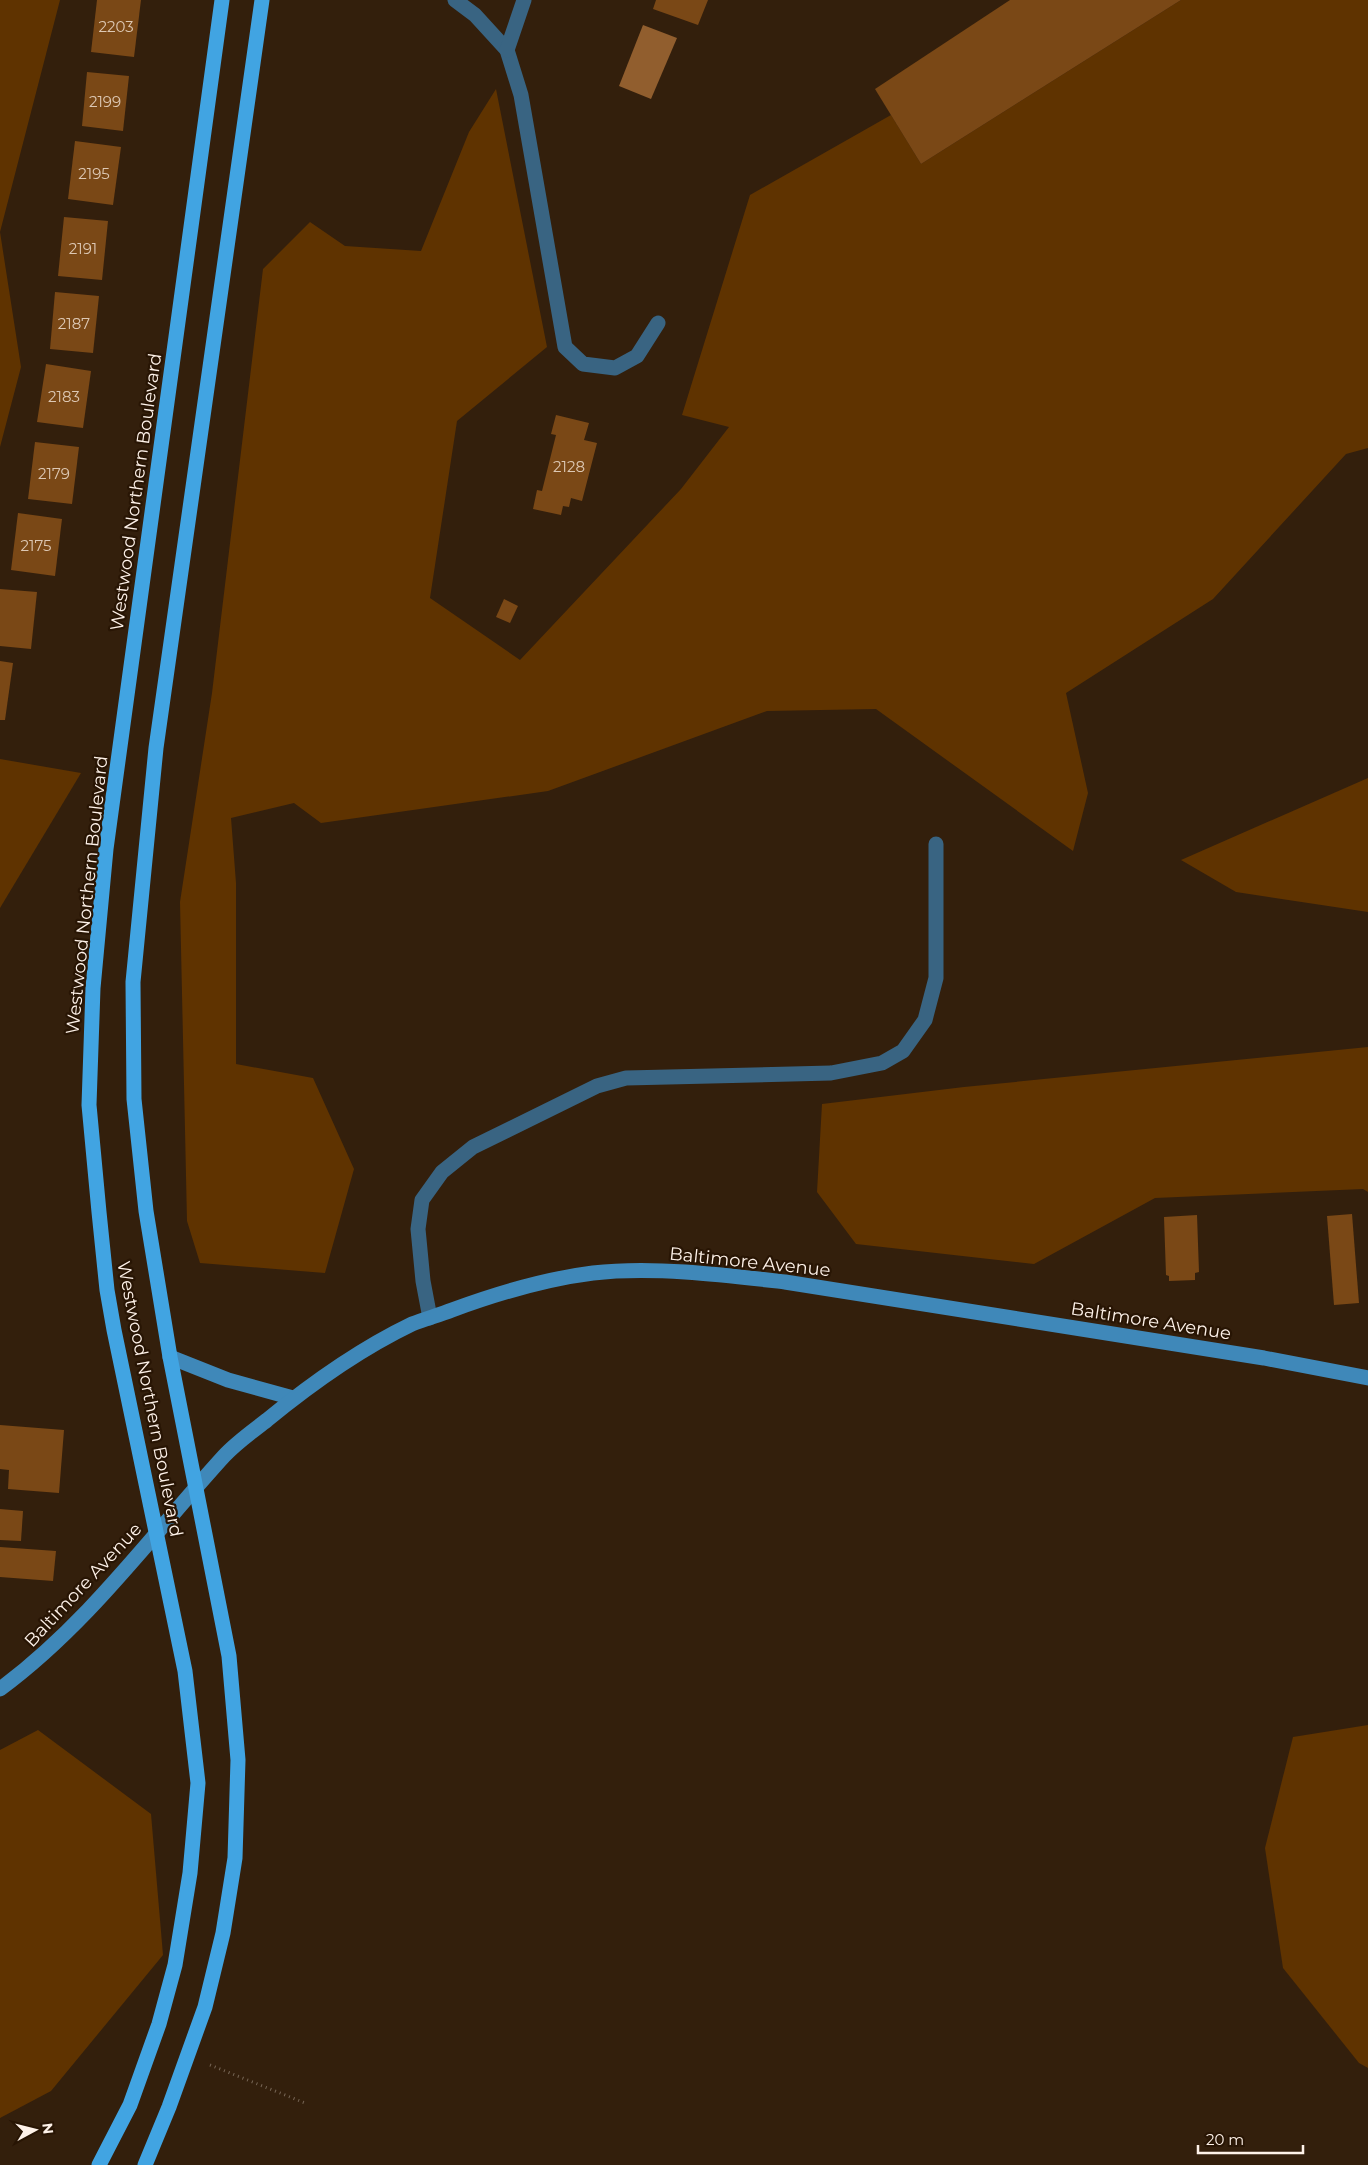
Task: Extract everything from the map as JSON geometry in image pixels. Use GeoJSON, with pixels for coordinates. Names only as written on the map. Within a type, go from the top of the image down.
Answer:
{"type":"FeatureCollection","features":[{"type":"Feature","properties":{"kind":"main road","name":"Westwood Northern Boulevard"},"geometry":{"type":"LineString","coordinates":[[99,2165],[130,2105],[159,2024],[175,1965],[190,1873],[198,1783],[185,1671],[140,1462],[107,1290],[89,1105],[93,988],[108,839],[222,0]]}},
{"type":"Feature","properties":{"kind":"main road","name":"Westwood Northern Boulevard"},"geometry":{"type":"LineString","coordinates":[[144,2165],[188,2056],[205,2007],[226,1914],[236,1858],[238,1760],[229,1656],[170,1357],[146,1211],[134,1099],[133,982],[156,748],[262,0]]}},
{"type":"Feature","properties":{"kind":"street","name":"Baltimore Avenue"},"geometry":{"type":"LineString","coordinates":[[0,1689],[33,1665],[74,1627],[125,1572],[226,1454],[293,1398],[335,1368],[412,1324],[480,1300],[542,1282],[594,1273],[660,1271],[724,1275],[785,1282],[1264,1358],[1368,1378]]}},
{"type":"Feature","properties":{"kind":"street"},"geometry":{"type":"LineString","coordinates":[[170,1357],[228,1380],[293,1398]]}},
{"type":"Feature","properties":{"kind":"lane"},"geometry":{"type":"LineString","coordinates":[[455,0],[475,15],[507,50],[521,95],[565,347],[583,364],[615,368],[637,356],[658,323]]}},
{"type":"Feature","properties":{"kind":"lane"},"geometry":{"type":"LineString","coordinates":[[507,50],[524,0]]}},
{"type":"Feature","properties":{"kind":"lane"},"geometry":{"type":"LineString","coordinates":[[430,1318],[423,1281],[418,1228],[422,1200],[442,1172],[473,1147],[597,1086],[626,1078],[831,1073],[882,1063],[903,1051],[925,1020],[936,978],[936,844]]}},
{"type":"Feature","properties":{"kind":"path"},"geometry":{"type":"LineString","coordinates":[[188,2056],[305,2103]]}},
{"type":"Feature","properties":{"kind":"shaded area"},"geometry":{"type":"Polygon","coordinates":[[[0,0],[60,0],[0,232],[0,0]]]}},
{"type":"Feature","properties":{"kind":"shaded area"},"geometry":{"type":"Polygon","coordinates":[[[1181,0],[1368,0],[1368,448],[1346,454],[1213,599],[1066,693],[1088,793],[1073,851],[876,709],[767,711],[548,791],[321,823],[294,803],[231,818],[236,883],[236,1064],[313,1078],[354,1169],[325,1273],[200,1263],[187,1221],[180,902],[212,693],[263,269],[310,222],[345,246],[421,251],[469,132],[496,89],[547,347],[457,421],[430,598],[520,660],[681,489],[729,427],[682,415],[750,195],[891,115],[921,164],[1181,0]]]}},
{"type":"Feature","properties":{"kind":"shaded area"},"geometry":{"type":"Polygon","coordinates":[[[643,25],[677,38],[651,99],[619,86],[643,25]]]}},
{"type":"Feature","properties":{"kind":"shaded area"},"geometry":{"type":"Polygon","coordinates":[[[0,232],[21,367],[0,447],[0,232]]]}},
{"type":"Feature","properties":{"kind":"shaded area"},"geometry":{"type":"Polygon","coordinates":[[[0,759],[81,773],[0,908],[0,759]]]}},
{"type":"Feature","properties":{"kind":"shaded area"},"geometry":{"type":"Polygon","coordinates":[[[1368,778],[1368,912],[1236,892],[1181,860],[1368,778]]]}},
{"type":"Feature","properties":{"kind":"shaded area"},"geometry":{"type":"Polygon","coordinates":[[[1368,1047],[1368,1192],[1363,1189],[1155,1198],[1034,1264],[856,1244],[817,1192],[822,1104],[964,1087],[1368,1047]]]}},
{"type":"Feature","properties":{"kind":"shaded area"},"geometry":{"type":"Polygon","coordinates":[[[1368,1725],[1368,2068],[1359,2063],[1283,1968],[1265,1848],[1293,1737],[1368,1725]]]}},
{"type":"Feature","properties":{"kind":"shaded area"},"geometry":{"type":"Polygon","coordinates":[[[38,1730],[151,1814],[163,1955],[51,2091],[0,2118],[0,1750],[38,1730]]]}},
{"type":"Feature","properties":{"kind":"building"},"geometry":{"type":"Polygon","coordinates":[[[97,0],[141,0],[134,57],[91,52],[97,0]]]}},
{"type":"Feature","properties":{"kind":"building"},"geometry":{"type":"Polygon","coordinates":[[[656,0],[708,0],[698,25],[653,9],[656,0]]]}},
{"type":"Feature","properties":{"kind":"building"},"geometry":{"type":"Polygon","coordinates":[[[1010,0],[1181,0],[921,164],[875,89],[1010,0]]]}},
{"type":"Feature","properties":{"kind":"building"},"geometry":{"type":"Polygon","coordinates":[[[87,72],[129,76],[123,131],[82,126],[87,72]]]}},
{"type":"Feature","properties":{"kind":"building"},"geometry":{"type":"Polygon","coordinates":[[[75,141],[121,147],[113,205],[68,199],[75,141]]]}},
{"type":"Feature","properties":{"kind":"building"},"geometry":{"type":"Polygon","coordinates":[[[64,217],[108,221],[102,280],[58,276],[64,217]]]}},
{"type":"Feature","properties":{"kind":"building"},"geometry":{"type":"Polygon","coordinates":[[[55,292],[99,296],[93,353],[50,349],[55,292]]]}},
{"type":"Feature","properties":{"kind":"building"},"geometry":{"type":"Polygon","coordinates":[[[46,364],[91,371],[83,428],[37,422],[46,364]]]}},
{"type":"Feature","properties":{"kind":"building"},"geometry":{"type":"Polygon","coordinates":[[[556,415],[589,423],[584,440],[597,443],[582,501],[571,498],[569,507],[563,506],[561,515],[533,509],[537,490],[542,491],[556,435],[551,434],[556,415]]]}},
{"type":"Feature","properties":{"kind":"building"},"geometry":{"type":"Polygon","coordinates":[[[35,442],[79,447],[72,504],[28,499],[35,442]]]}},
{"type":"Feature","properties":{"kind":"building"},"geometry":{"type":"Polygon","coordinates":[[[18,513],[62,519],[55,576],[11,570],[18,513]]]}},
{"type":"Feature","properties":{"kind":"building"},"geometry":{"type":"Polygon","coordinates":[[[0,589],[37,592],[31,649],[0,646],[0,589]]]}},
{"type":"Feature","properties":{"kind":"building"},"geometry":{"type":"Polygon","coordinates":[[[504,599],[518,606],[510,623],[496,617],[504,599]]]}},
{"type":"Feature","properties":{"kind":"building"},"geometry":{"type":"Polygon","coordinates":[[[0,661],[13,663],[5,720],[0,720],[0,661]]]}},
{"type":"Feature","properties":{"kind":"building"},"geometry":{"type":"Polygon","coordinates":[[[1352,1214],[1359,1303],[1334,1305],[1327,1216],[1352,1214]]]}},
{"type":"Feature","properties":{"kind":"building"},"geometry":{"type":"Polygon","coordinates":[[[1197,1215],[1199,1272],[1195,1273],[1195,1280],[1169,1281],[1169,1276],[1166,1275],[1164,1217],[1197,1215]]]}},
{"type":"Feature","properties":{"kind":"building"},"geometry":{"type":"Polygon","coordinates":[[[0,1425],[64,1430],[59,1493],[8,1489],[9,1470],[0,1469],[0,1425]]]}},
{"type":"Feature","properties":{"kind":"building"},"geometry":{"type":"Polygon","coordinates":[[[0,1509],[23,1511],[21,1541],[0,1540],[0,1509]]]}},
{"type":"Feature","properties":{"kind":"building"},"geometry":{"type":"Polygon","coordinates":[[[0,1547],[56,1551],[53,1581],[0,1577],[0,1547]]]}}]}
